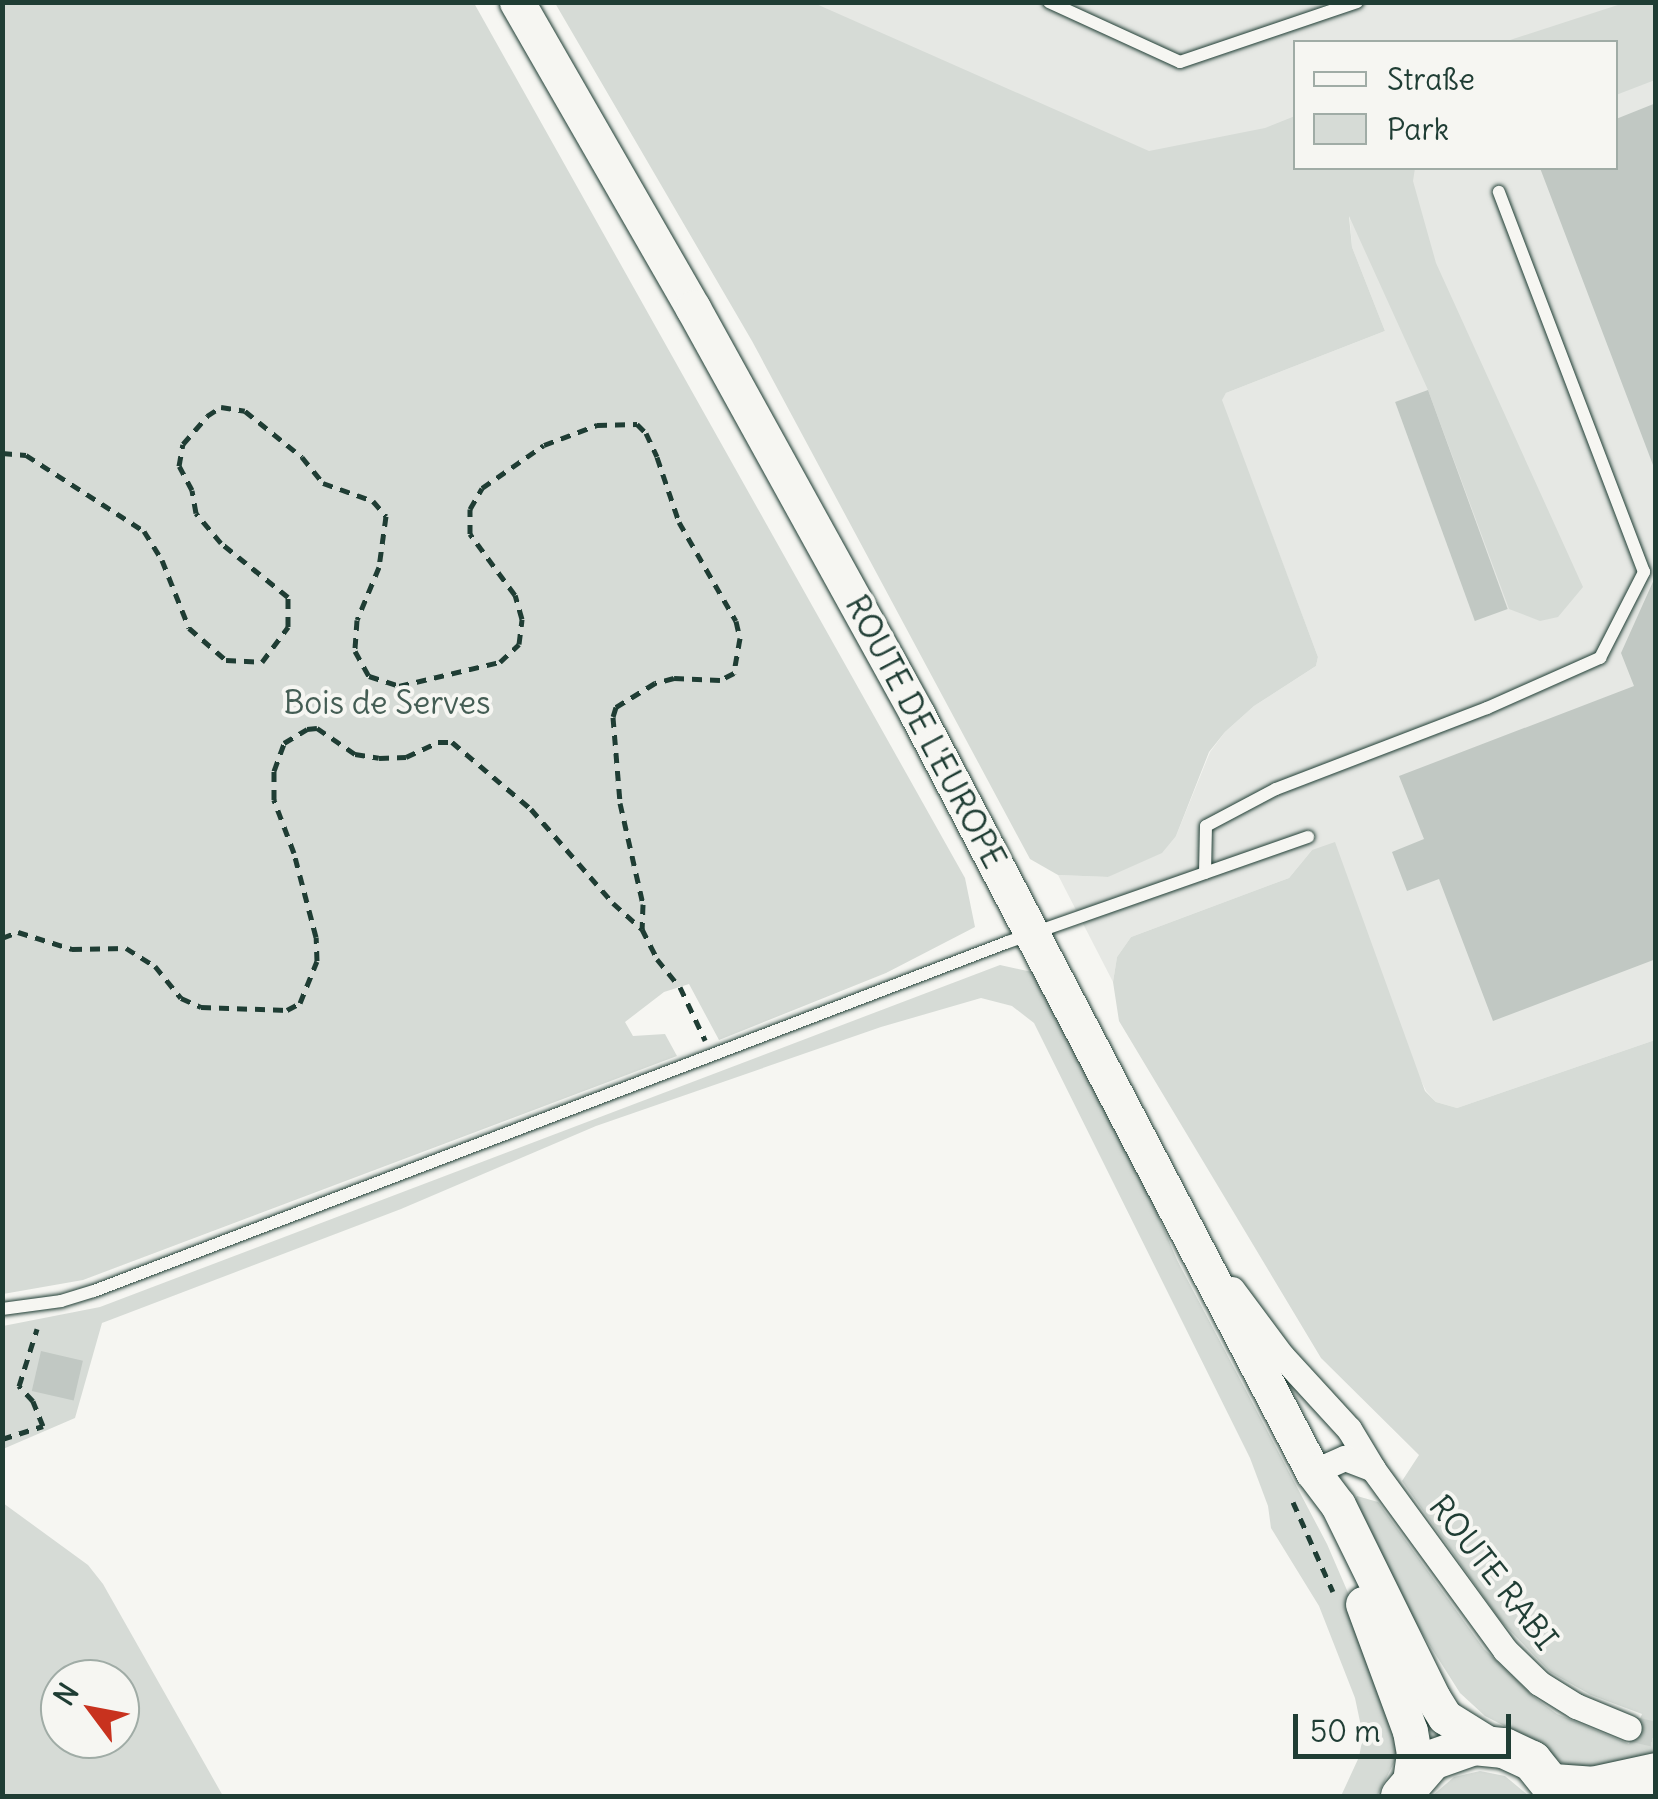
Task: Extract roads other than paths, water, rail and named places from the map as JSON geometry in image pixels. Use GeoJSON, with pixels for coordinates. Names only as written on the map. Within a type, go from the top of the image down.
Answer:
{"type":"FeatureCollection","features":[{"type":"Feature","properties":{"kind":"main road"},"geometry":{"type":"LineString","coordinates":[[1405,1788],[1444,1753],[1490,1745],[1532,1762],[1557,1790],[1656,1773]]}},
{"type":"Feature","properties":{"kind":"street","name":"ROUTE DE L'EUROPE"},"geometry":{"type":"LineString","coordinates":[[517,2],[805,508],[1034,934],[1313,1472],[1410,1731],[1414,1752],[1405,1788]]}},
{"type":"Feature","properties":{"kind":"street","name":"ROUTE RABI"},"geometry":{"type":"LineString","coordinates":[[1186,1229],[1282,1356],[1349,1429],[1373,1469],[1489,1630],[1521,1667],[1576,1706],[1629,1728]]}},
{"type":"Feature","properties":{"kind":"street"},"geometry":{"type":"LineString","coordinates":[[1313,1472],[1345,1458],[1373,1469]]}},
{"type":"Feature","properties":{"kind":"street","name":"ROUTE DE L'EUROPE"},"geometry":{"type":"LineString","coordinates":[[1313,1472],[1338,1505],[1433,1698],[1445,1716],[1490,1745]]}},
{"type":"Feature","properties":{"kind":"lane"},"geometry":{"type":"LineString","coordinates":[[1049,2],[1180,62],[1357,2]]}},
{"type":"Feature","properties":{"kind":"lane"},"geometry":{"type":"LineString","coordinates":[[1205,874],[1206,826],[1276,789],[1486,708],[1600,658],[1644,572],[1499,192]]}},
{"type":"Feature","properties":{"kind":"lane"},"geometry":{"type":"LineString","coordinates":[[2,1309],[94,1292],[1034,934],[1308,836]]}},
{"type":"Feature","properties":{"kind":"tunnel"},"geometry":{"type":"LineString","coordinates":[[1629,1728],[1656,1734]]}},
{"type":"Feature","properties":{"kind":"park label","name":"Bois de Serves"},"geometry":{"type":"Point","coordinates":[387,703]}}]}
